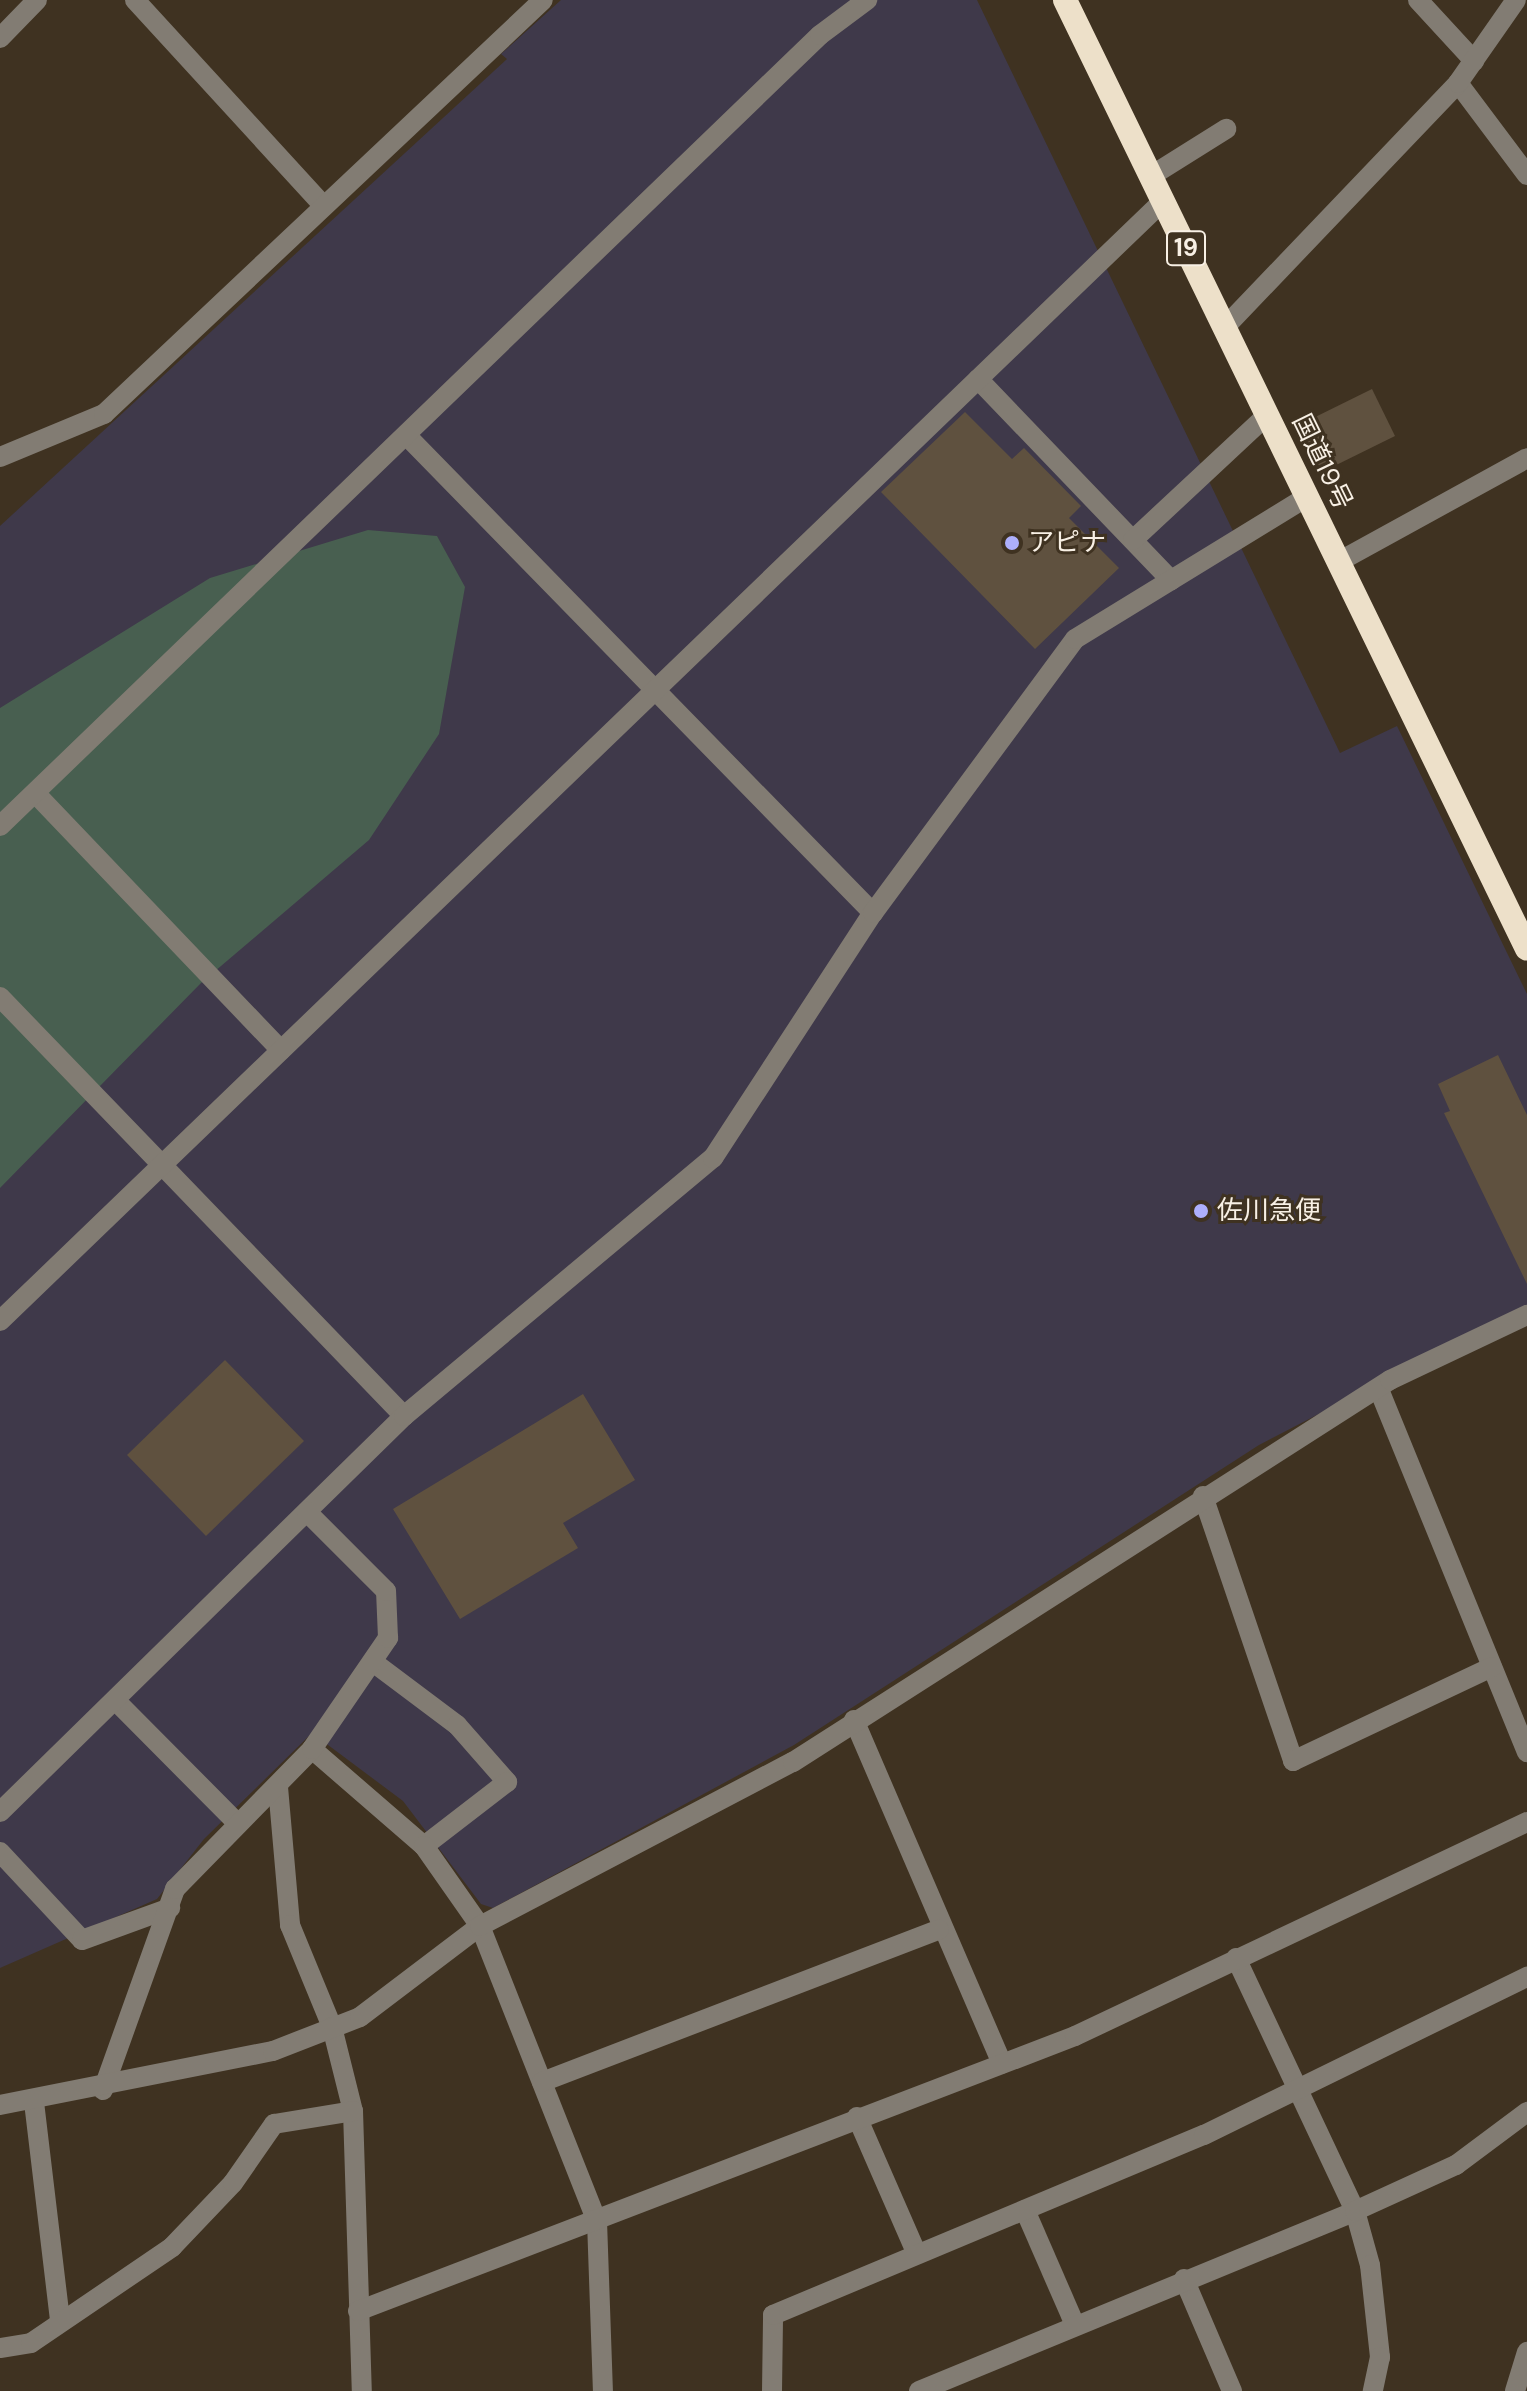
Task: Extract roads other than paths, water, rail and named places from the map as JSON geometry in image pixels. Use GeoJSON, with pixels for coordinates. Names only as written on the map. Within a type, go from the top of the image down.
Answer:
{"type":"FeatureCollection","features":[{"type":"Feature","properties":{"kind":"highway","name":"国道19号"},"geometry":{"type":"LineString","coordinates":[[1065,0],[1527,949]]}},
{"type":"Feature","properties":{"kind":"street"},"geometry":{"type":"LineString","coordinates":[[0,38],[37,0]]}},
{"type":"Feature","properties":{"kind":"street"},"geometry":{"type":"LineString","coordinates":[[135,0],[322,204]]}},
{"type":"Feature","properties":{"kind":"street"},"geometry":{"type":"LineString","coordinates":[[0,457],[104,414],[322,204],[543,0]]}},
{"type":"Feature","properties":{"kind":"street"},"geometry":{"type":"LineString","coordinates":[[0,826],[37,795],[820,35],[867,0]]}},
{"type":"Feature","properties":{"kind":"street"},"geometry":{"type":"LineString","coordinates":[[1418,0],[1474,61]]}},
{"type":"Feature","properties":{"kind":"street"},"geometry":{"type":"LineString","coordinates":[[1225,327],[1458,83],[1516,0]]}},
{"type":"Feature","properties":{"kind":"street"},"geometry":{"type":"LineString","coordinates":[[1458,83],[1527,175]]}},
{"type":"Feature","properties":{"kind":"street"},"geometry":{"type":"LineString","coordinates":[[1151,176],[1226,129]]}},
{"type":"Feature","properties":{"kind":"street"},"geometry":{"type":"LineString","coordinates":[[0,1321],[1163,201]]}},
{"type":"Feature","properties":{"kind":"street"},"geometry":{"type":"LineString","coordinates":[[978,379],[1171,580]]}},
{"type":"Feature","properties":{"kind":"street"},"geometry":{"type":"LineString","coordinates":[[1133,540],[1267,415]]}},
{"type":"Feature","properties":{"kind":"street"},"geometry":{"type":"LineString","coordinates":[[407,436],[873,913]]}},
{"type":"Feature","properties":{"kind":"street"},"geometry":{"type":"LineString","coordinates":[[1340,561],[1527,458]]}},
{"type":"Feature","properties":{"kind":"street"},"geometry":{"type":"LineString","coordinates":[[0,1812],[404,1416],[713,1158],[873,913],[1075,639],[1308,496]]}},
{"type":"Feature","properties":{"kind":"street"},"geometry":{"type":"LineString","coordinates":[[37,795],[281,1050]]}},
{"type":"Feature","properties":{"kind":"street"},"geometry":{"type":"LineString","coordinates":[[0,997],[404,1416]]}},
{"type":"Feature","properties":{"kind":"street"},"geometry":{"type":"LineString","coordinates":[[0,2105],[103,2090],[273,2051],[360,2017],[480,1926],[793,1762],[1203,1496],[1380,1392],[1390,1380],[1527,1315]]}},
{"type":"Feature","properties":{"kind":"street"},"geometry":{"type":"LineString","coordinates":[[1380,1392],[1527,1752]]}},
{"type":"Feature","properties":{"kind":"street"},"geometry":{"type":"LineString","coordinates":[[1203,1496],[1293,1761],[1492,1667]]}},
{"type":"Feature","properties":{"kind":"street"},"geometry":{"type":"LineString","coordinates":[[103,2090],[170,1908],[203,1853],[278,1787],[312,1749],[388,1638],[386,1591],[307,1512]]}},
{"type":"Feature","properties":{"kind":"street"},"geometry":{"type":"LineString","coordinates":[[373,1662],[457,1725],[507,1782],[424,1846]]}},
{"type":"Feature","properties":{"kind":"street"},"geometry":{"type":"LineString","coordinates":[[115,1700],[237,1823]]}},
{"type":"Feature","properties":{"kind":"street"},"geometry":{"type":"LineString","coordinates":[[854,1720],[939,1930],[1002,2063]]}},
{"type":"Feature","properties":{"kind":"street"},"geometry":{"type":"LineString","coordinates":[[312,1749],[424,1846],[480,1926],[597,2221],[603,2391]]}},
{"type":"Feature","properties":{"kind":"street"},"geometry":{"type":"LineString","coordinates":[[278,1787],[290,1925],[332,2027],[353,2111],[362,2391]]}},
{"type":"Feature","properties":{"kind":"street"},"geometry":{"type":"LineString","coordinates":[[358,2311],[1002,2063],[1527,1822]]}},
{"type":"Feature","properties":{"kind":"street"},"geometry":{"type":"LineString","coordinates":[[0,1852],[82,1940],[170,1908]]}},
{"type":"Feature","properties":{"kind":"street"},"geometry":{"type":"LineString","coordinates":[[542,2082],[939,1930]]}},
{"type":"Feature","properties":{"kind":"street"},"geometry":{"type":"LineString","coordinates":[[1236,1958],[1355,2211],[1370,2265],[1380,2357],[1373,2391]]}},
{"type":"Feature","properties":{"kind":"street"},"geometry":{"type":"LineString","coordinates":[[772,2391],[773,2315],[916,2252],[1204,2135],[1295,2086],[1527,1977]]}},
{"type":"Feature","properties":{"kind":"street"},"geometry":{"type":"LineString","coordinates":[[34,2102],[60,2320]]}},
{"type":"Feature","properties":{"kind":"street"},"geometry":{"type":"LineString","coordinates":[[0,2348],[31,2343],[60,2320],[172,2247],[233,2183],[274,2124],[353,2111]]}},
{"type":"Feature","properties":{"kind":"street"},"geometry":{"type":"LineString","coordinates":[[919,2391],[1355,2211],[1456,2165],[1527,2112]]}},
{"type":"Feature","properties":{"kind":"street"},"geometry":{"type":"LineString","coordinates":[[857,2117],[916,2252]]}},
{"type":"Feature","properties":{"kind":"street"},"geometry":{"type":"LineString","coordinates":[[1025,2210],[1075,2325]]}},
{"type":"Feature","properties":{"kind":"street"},"geometry":{"type":"LineString","coordinates":[[1184,2279],[1232,2391]]}},
{"type":"Feature","properties":{"kind":"street"},"geometry":{"type":"LineString","coordinates":[[1515,2391],[1527,2352]]}},
{"type":"Feature","properties":{"kind":"place","name":"アピナ"},"geometry":{"type":"Point","coordinates":[1012,543]}},
{"type":"Feature","properties":{"kind":"place","name":"佐川急便"},"geometry":{"type":"Point","coordinates":[1201,1211]}}]}
